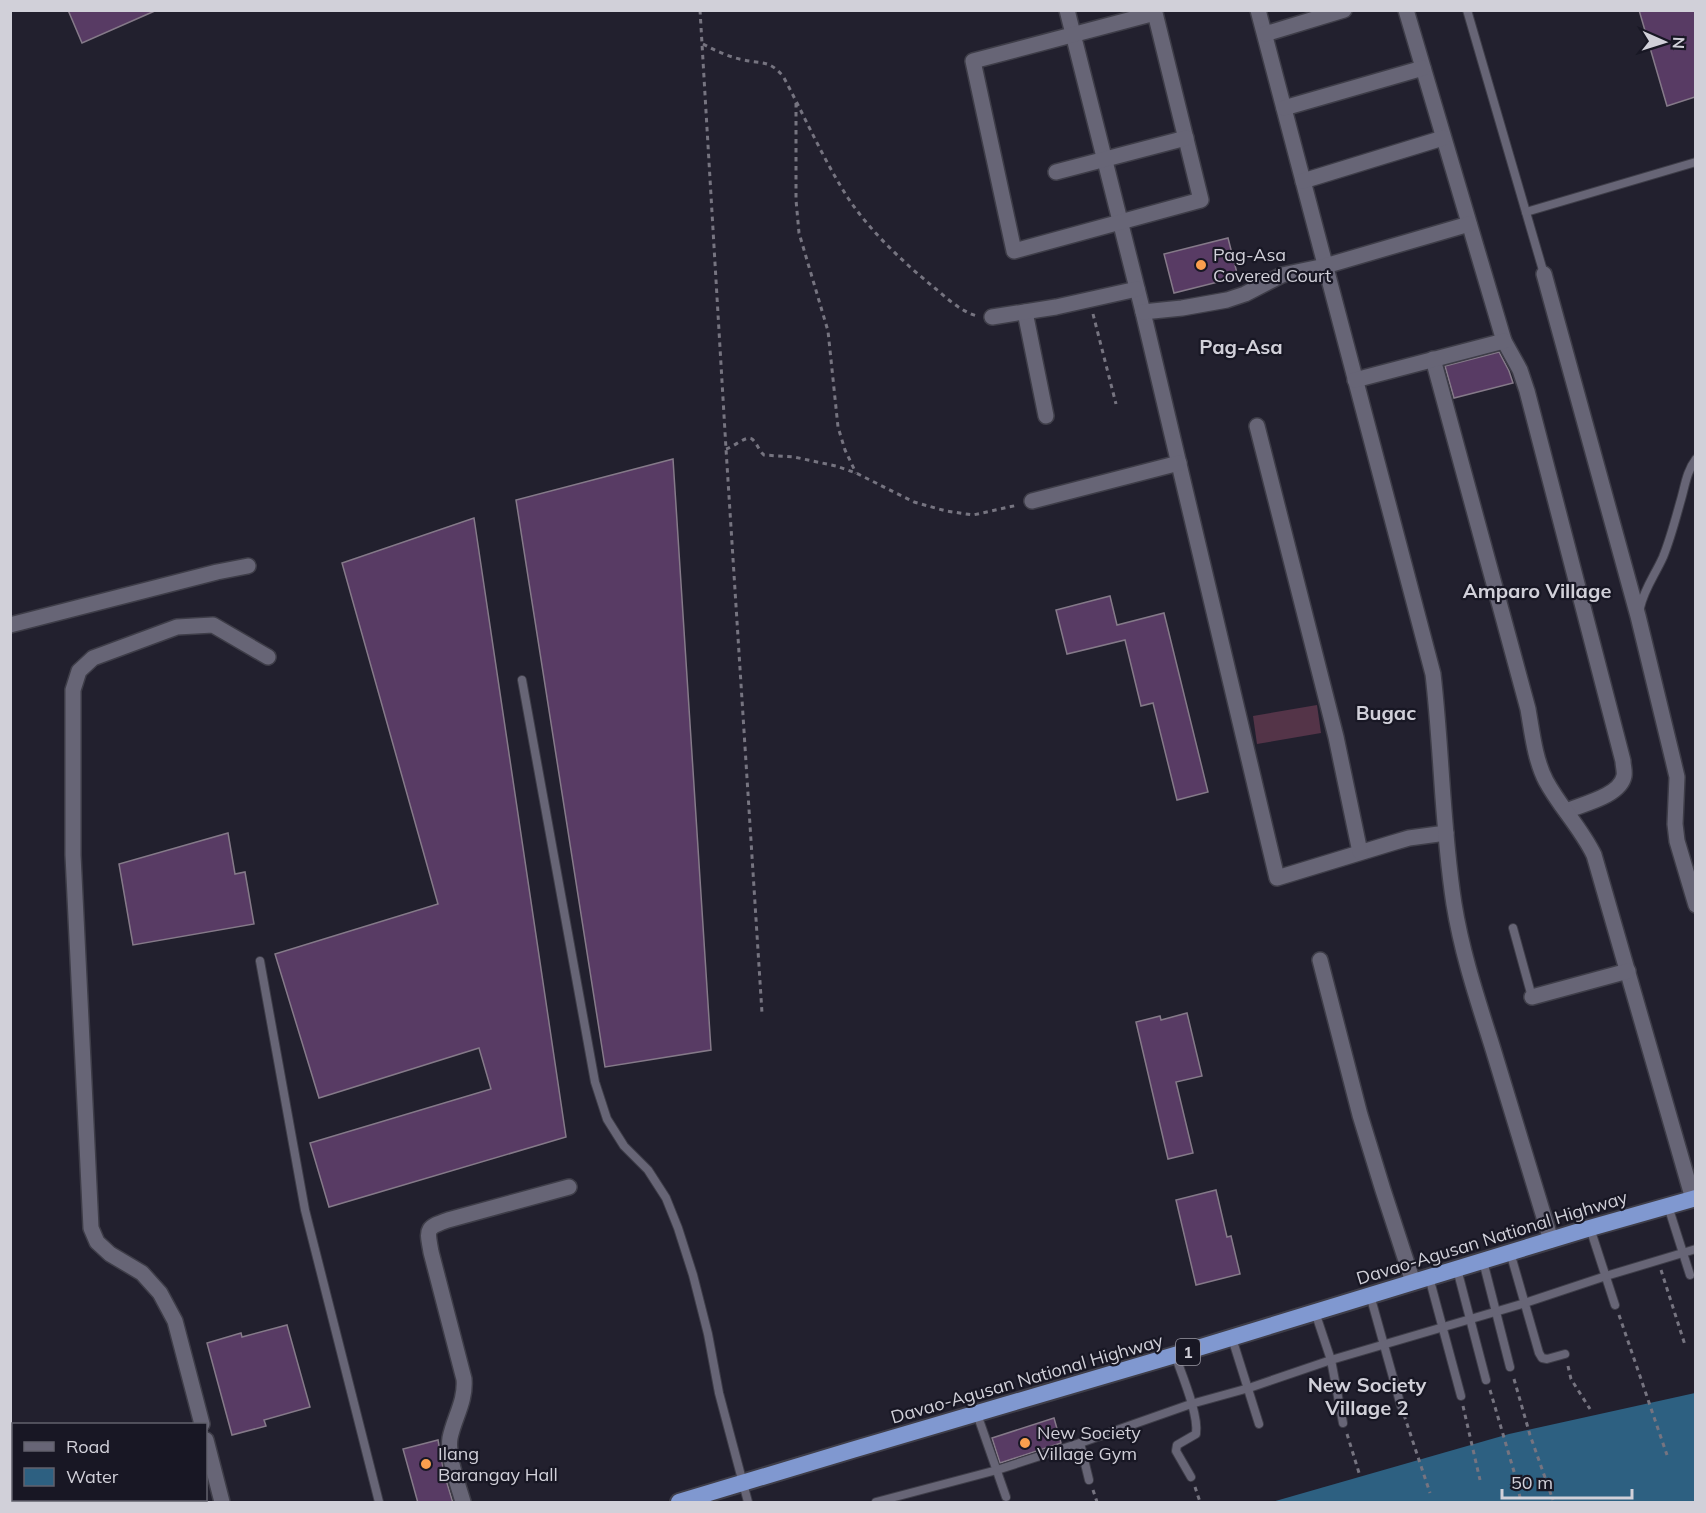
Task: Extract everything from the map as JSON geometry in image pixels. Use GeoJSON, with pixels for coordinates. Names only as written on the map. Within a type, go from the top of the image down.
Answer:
{"type":"FeatureCollection","features":[{"type":"Feature","properties":{"kind":"highway","name":"Davao-Agusan National Highway"},"geometry":{"type":"LineString","coordinates":[[679,1503],[1232,1338],[1590,1228],[1694,1199]]}},
{"type":"Feature","properties":{"kind":"street"},"geometry":{"type":"LineString","coordinates":[[1067,10],[1143,312],[1276,878],[1409,838],[1446,833]]}},
{"type":"Feature","properties":{"kind":"street"},"geometry":{"type":"LineString","coordinates":[[1258,10],[1433,674],[1446,833],[1455,906],[1463,947],[1551,1240]]}},
{"type":"Feature","properties":{"kind":"street"},"geometry":{"type":"LineString","coordinates":[[1265,34],[1344,10]]}},
{"type":"Feature","properties":{"kind":"street"},"geometry":{"type":"LineString","coordinates":[[1406,10],[1504,341],[1520,370],[1536,424],[1624,768],[1621,783],[1615,791],[1566,811]]}},
{"type":"Feature","properties":{"kind":"street"},"geometry":{"type":"LineString","coordinates":[[1155,13],[1201,200],[1014,251],[973,61],[1073,35],[1155,13]]}},
{"type":"Feature","properties":{"kind":"street"},"geometry":{"type":"LineString","coordinates":[[1284,108],[1423,68]]}},
{"type":"Feature","properties":{"kind":"street"},"geometry":{"type":"LineString","coordinates":[[1056,172],[1186,138]]}},
{"type":"Feature","properties":{"kind":"street"},"geometry":{"type":"LineString","coordinates":[[1304,182],[1443,138]]}},
{"type":"Feature","properties":{"kind":"street"},"geometry":{"type":"LineString","coordinates":[[1143,312],[1227,300],[1245,294],[1282,275],[1325,266],[1468,224]]}},
{"type":"Feature","properties":{"kind":"street"},"geometry":{"type":"LineString","coordinates":[[1544,274],[1638,616],[1677,777],[1675,809],[1677,841],[1695,905]]}},
{"type":"Feature","properties":{"kind":"street"},"geometry":{"type":"LineString","coordinates":[[992,317],[1090,301],[1137,289]]}},
{"type":"Feature","properties":{"kind":"street"},"geometry":{"type":"LineString","coordinates":[[1025,312],[1046,416]]}},
{"type":"Feature","properties":{"kind":"street"},"geometry":{"type":"LineString","coordinates":[[1355,380],[1504,341]]}},
{"type":"Feature","properties":{"kind":"street"},"geometry":{"type":"LineString","coordinates":[[1433,359],[1528,709],[1538,758],[1545,779],[1586,838],[1594,855],[1694,1199]]}},
{"type":"Feature","properties":{"kind":"street"},"geometry":{"type":"LineString","coordinates":[[1257,426],[1336,737],[1360,852]]}},
{"type":"Feature","properties":{"kind":"street"},"geometry":{"type":"LineString","coordinates":[[1032,501],[1179,463]]}},
{"type":"Feature","properties":{"kind":"street"},"geometry":{"type":"LineString","coordinates":[[10,625],[248,566]]}},
{"type":"Feature","properties":{"kind":"street"},"geometry":{"type":"LineString","coordinates":[[201,1423],[175,1322],[160,1293],[142,1273],[110,1254],[97,1242],[91,1228],[73,855],[73,690],[79,671],[93,658],[177,627],[213,625],[268,657]]}},
{"type":"Feature","properties":{"kind":"street"},"geometry":{"type":"LineString","coordinates":[[1320,960],[1360,1115],[1383,1190],[1421,1280]]}},
{"type":"Feature","properties":{"kind":"street"},"geometry":{"type":"LineString","coordinates":[[1532,997],[1628,971]]}},
{"type":"Feature","properties":{"kind":"street"},"geometry":{"type":"LineString","coordinates":[[463,1503],[450,1443],[462,1400],[464,1379],[431,1252],[429,1229],[448,1220],[569,1188]]}},
{"type":"Feature","properties":{"kind":"street"},"geometry":{"type":"LineString","coordinates":[[207,1444],[222,1503]]}},
{"type":"Feature","properties":{"kind":"lane"},"geometry":{"type":"LineString","coordinates":[[1467,10],[1544,274]]}},
{"type":"Feature","properties":{"kind":"lane"},"geometry":{"type":"LineString","coordinates":[[1526,212],[1695,162]]}},
{"type":"Feature","properties":{"kind":"lane"},"geometry":{"type":"LineString","coordinates":[[1638,616],[1642,596],[1662,559],[1686,479],[1695,459]]}},
{"type":"Feature","properties":{"kind":"lane"},"geometry":{"type":"LineString","coordinates":[[522,680],[595,1082],[606,1119],[624,1146],[648,1170],[666,1198],[678,1228],[693,1275],[708,1334],[719,1393],[748,1503]]}},
{"type":"Feature","properties":{"kind":"lane"},"geometry":{"type":"LineString","coordinates":[[1513,928],[1532,997]]}},
{"type":"Feature","properties":{"kind":"lane"},"geometry":{"type":"LineString","coordinates":[[260,961],[305,1210],[379,1503]]}},
{"type":"Feature","properties":{"kind":"lane"},"geometry":{"type":"LineString","coordinates":[[1668,1206],[1690,1275]]}},
{"type":"Feature","properties":{"kind":"lane"},"geometry":{"type":"LineString","coordinates":[[1590,1228],[1615,1305]]}},
{"type":"Feature","properties":{"kind":"lane"},"geometry":{"type":"LineString","coordinates":[[876,1503],[997,1470],[1191,1404],[1249,1388],[1331,1360],[1526,1304],[1606,1276],[1695,1249]]}},
{"type":"Feature","properties":{"kind":"lane"},"geometry":{"type":"LineString","coordinates":[[1510,1252],[1539,1353],[1542,1358],[1547,1359],[1565,1354]]}},
{"type":"Feature","properties":{"kind":"lane"},"geometry":{"type":"LineString","coordinates":[[1483,1261],[1510,1367]]}},
{"type":"Feature","properties":{"kind":"lane"},"geometry":{"type":"LineString","coordinates":[[1457,1269],[1486,1380]]}},
{"type":"Feature","properties":{"kind":"lane"},"geometry":{"type":"LineString","coordinates":[[1421,1280],[1443,1327],[1461,1396]]}},
{"type":"Feature","properties":{"kind":"lane"},"geometry":{"type":"LineString","coordinates":[[1370,1295],[1401,1406]]}},
{"type":"Feature","properties":{"kind":"lane"},"geometry":{"type":"LineString","coordinates":[[1315,1312],[1331,1360],[1343,1424]]}},
{"type":"Feature","properties":{"kind":"lane"},"geometry":{"type":"LineString","coordinates":[[1232,1338],[1259,1424]]}},
{"type":"Feature","properties":{"kind":"lane"},"geometry":{"type":"LineString","coordinates":[[1175,1355],[1196,1423],[1196,1434],[1177,1444],[1175,1448],[1191,1477]]}},
{"type":"Feature","properties":{"kind":"lane"},"geometry":{"type":"LineString","coordinates":[[978,1414],[1006,1497]]}},
{"type":"Feature","properties":{"kind":"lane"},"geometry":{"type":"LineString","coordinates":[[1080,1443],[1089,1480]]}},
{"type":"Feature","properties":{"kind":"path"},"geometry":{"type":"LineString","coordinates":[[700,10],[762,1012]]}},
{"type":"Feature","properties":{"kind":"path"},"geometry":{"type":"LineString","coordinates":[[703,44],[729,56],[767,63],[775,67],[783,76],[827,164],[849,200],[873,230],[907,264],[958,306],[973,315],[992,317]]}},
{"type":"Feature","properties":{"kind":"path"},"geometry":{"type":"LineString","coordinates":[[796,101],[796,200],[799,233],[828,331],[838,427],[845,450],[856,473]]}},
{"type":"Feature","properties":{"kind":"path"},"geometry":{"type":"LineString","coordinates":[[1090,301],[1116,404]]}},
{"type":"Feature","properties":{"kind":"path"},"geometry":{"type":"LineString","coordinates":[[726,449],[748,438],[752,439],[760,452],[768,457],[794,457],[836,466],[856,473],[914,502],[946,511],[973,515],[1032,501]]}},
{"type":"Feature","properties":{"kind":"path"},"geometry":{"type":"LineString","coordinates":[[1660,1266],[1685,1345]]}},
{"type":"Feature","properties":{"kind":"path"},"geometry":{"type":"LineString","coordinates":[[1615,1305],[1667,1455]]}},
{"type":"Feature","properties":{"kind":"path"},"geometry":{"type":"LineString","coordinates":[[1565,1354],[1571,1379],[1590,1409]]}},
{"type":"Feature","properties":{"kind":"path"},"geometry":{"type":"LineString","coordinates":[[1510,1367],[1530,1435],[1553,1500]]}},
{"type":"Feature","properties":{"kind":"path"},"geometry":{"type":"LineString","coordinates":[[1486,1380],[1515,1475],[1521,1503]]}},
{"type":"Feature","properties":{"kind":"path"},"geometry":{"type":"LineString","coordinates":[[1461,1396],[1480,1480]]}},
{"type":"Feature","properties":{"kind":"path"},"geometry":{"type":"LineString","coordinates":[[1401,1406],[1430,1493]]}},
{"type":"Feature","properties":{"kind":"path"},"geometry":{"type":"LineString","coordinates":[[1343,1424],[1360,1476]]}},
{"type":"Feature","properties":{"kind":"shaded area"},"geometry":{"type":"Polygon","coordinates":[[[1317,705],[1321,733],[1257,744],[1253,716],[1317,705]]]}},
{"type":"Feature","properties":{"kind":"water"},"geometry":{"type":"Polygon","coordinates":[[[1695,1393],[1695,1502],[1272,1502],[1509,1434],[1695,1393]]]}},
{"type":"Feature","properties":{"kind":"building"},"geometry":{"type":"Polygon","coordinates":[[[68,10],[157,10],[82,43],[68,10]]]}},
{"type":"Feature","properties":{"kind":"building"},"geometry":{"type":"Polygon","coordinates":[[[1639,10],[1695,10],[1695,97],[1667,106],[1639,10]]]}},
{"type":"Feature","properties":{"kind":"building","name":"Pag-Asa Covered Court"},"geometry":{"type":"Polygon","coordinates":[[[1228,238],[1238,277],[1174,293],[1164,254],[1228,238]]]}},
{"type":"Feature","properties":{"kind":"building"},"geometry":{"type":"Polygon","coordinates":[[[1499,352],[1513,383],[1454,398],[1445,366],[1499,352]]]}},
{"type":"Feature","properties":{"kind":"building"},"geometry":{"type":"Polygon","coordinates":[[[673,459],[711,1050],[605,1067],[516,500],[673,459]]]}},
{"type":"Feature","properties":{"kind":"building"},"geometry":{"type":"Polygon","coordinates":[[[474,518],[566,1137],[329,1207],[310,1143],[491,1089],[479,1048],[319,1098],[275,954],[438,904],[342,563],[474,518]]]}},
{"type":"Feature","properties":{"kind":"building"},"geometry":{"type":"Polygon","coordinates":[[[1110,596],[1117,625],[1164,613],[1208,792],[1177,800],[1153,703],[1141,706],[1125,640],[1067,654],[1056,610],[1110,596]]]}},
{"type":"Feature","properties":{"kind":"building"},"geometry":{"type":"Polygon","coordinates":[[[228,833],[235,874],[245,872],[254,924],[133,945],[119,864],[228,833]]]}},
{"type":"Feature","properties":{"kind":"building"},"geometry":{"type":"Polygon","coordinates":[[[1187,1013],[1202,1076],[1176,1082],[1193,1153],[1168,1159],[1136,1022],[1160,1016],[1161,1020],[1187,1013]]]}},
{"type":"Feature","properties":{"kind":"building"},"geometry":{"type":"Polygon","coordinates":[[[1216,1190],[1227,1237],[1231,1236],[1240,1274],[1196,1285],[1176,1200],[1216,1190]]]}},
{"type":"Feature","properties":{"kind":"building"},"geometry":{"type":"Polygon","coordinates":[[[287,1325],[310,1407],[264,1420],[266,1426],[232,1435],[207,1343],[241,1333],[242,1337],[287,1325]]]}},
{"type":"Feature","properties":{"kind":"building","name":"New Society Village Gym"},"geometry":{"type":"Polygon","coordinates":[[[1054,1418],[1061,1443],[1000,1463],[992,1438],[1054,1418]]]}},
{"type":"Feature","properties":{"kind":"building","name":"Ilang Barangay Hall"},"geometry":{"type":"Polygon","coordinates":[[[438,1440],[444,1473],[453,1503],[418,1503],[403,1449],[438,1440]]]}},
{"type":"Feature","properties":{"kind":"place","name":"Pag-Asa Covered Court"},"geometry":{"type":"Point","coordinates":[1201,265]}},
{"type":"Feature","properties":{"kind":"place","name":"New Society Village Gym"},"geometry":{"type":"Point","coordinates":[1025,1443]}},
{"type":"Feature","properties":{"kind":"place","name":"Ilang Barangay Hall"},"geometry":{"type":"Point","coordinates":[426,1464]}},
{"type":"Feature","properties":{"kind":"district","name":"Pag-Asa"},"geometry":{"type":"Point","coordinates":[1241,347]}},
{"type":"Feature","properties":{"kind":"district","name":"Amparo Village"},"geometry":{"type":"Point","coordinates":[1537,591]}},
{"type":"Feature","properties":{"kind":"district","name":"Bugac"},"geometry":{"type":"Point","coordinates":[1386,713]}},
{"type":"Feature","properties":{"kind":"district","name":"New Society Village 2"},"geometry":{"type":"Point","coordinates":[1367,1396]}}]}
